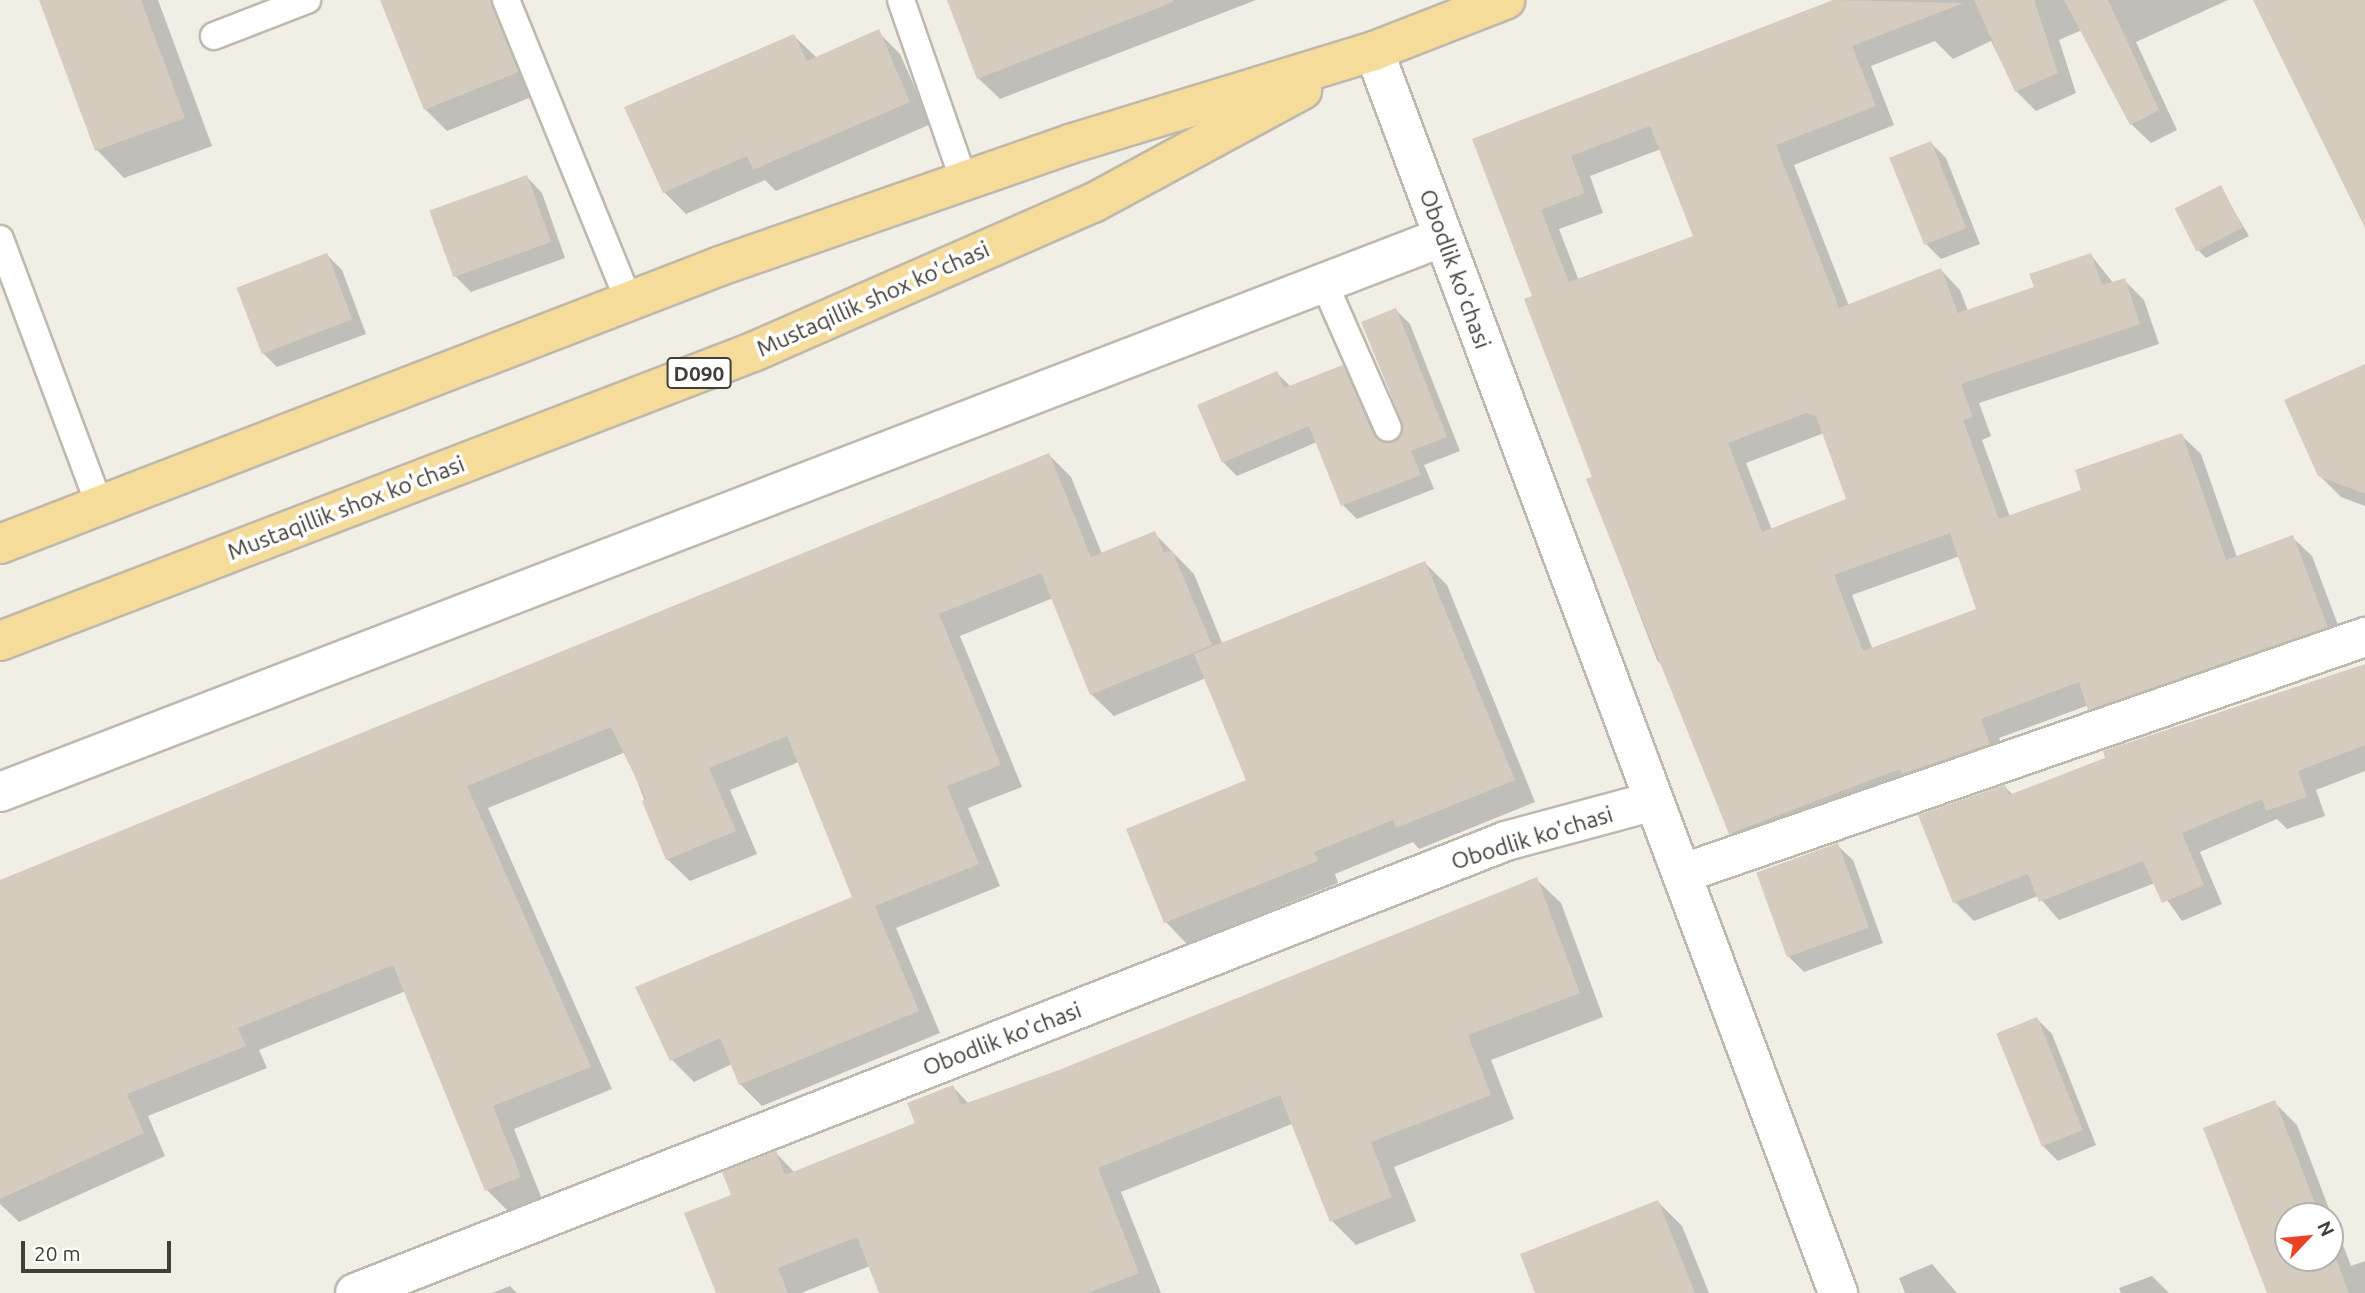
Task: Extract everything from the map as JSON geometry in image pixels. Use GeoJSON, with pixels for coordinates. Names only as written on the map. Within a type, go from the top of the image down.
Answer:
{"type":"FeatureCollection","features":[{"type":"Feature","properties":{"kind":"main road","name":"Mustaqillik shox ko'chasi"},"geometry":{"type":"LineString","coordinates":[[0,544],[629,301],[964,181],[1374,51],[1505,0]]}},
{"type":"Feature","properties":{"kind":"main road","name":"Mustaqillik shox ko'chasi"},"geometry":{"type":"LineString","coordinates":[[0,641],[753,352],[1093,203],[1374,51]]}},
{"type":"Feature","properties":{"kind":"street","name":"Obodlik ko'chasi"},"geometry":{"type":"LineString","coordinates":[[1374,51],[1654,801],[1684,873],[1838,1293]]}},
{"type":"Feature","properties":{"kind":"street"},"geometry":{"type":"LineString","coordinates":[[0,792],[1443,237]]}},
{"type":"Feature","properties":{"kind":"street"},"geometry":{"type":"LineString","coordinates":[[1684,873],[2365,636]]}},
{"type":"Feature","properties":{"kind":"street","name":"Obodlik ko'chasi"},"geometry":{"type":"LineString","coordinates":[[355,1293],[1506,841],[1654,801]]}},
{"type":"Feature","properties":{"kind":"lane"},"geometry":{"type":"LineString","coordinates":[[214,36],[307,0]]}},
{"type":"Feature","properties":{"kind":"lane"},"geometry":{"type":"LineString","coordinates":[[506,0],[629,301]]}},
{"type":"Feature","properties":{"kind":"lane"},"geometry":{"type":"LineString","coordinates":[[901,0],[964,181]]}},
{"type":"Feature","properties":{"kind":"lane"},"geometry":{"type":"LineString","coordinates":[[0,239],[100,506]]}},
{"type":"Feature","properties":{"kind":"lane"},"geometry":{"type":"LineString","coordinates":[[1324,283],[1388,428]]}},
{"type":"Feature","properties":{"kind":"building"},"geometry":{"type":"Polygon","coordinates":[[[39,0],[141,0],[185,118],[95,151],[39,0]]]}},
{"type":"Feature","properties":{"kind":"building"},"geometry":{"type":"Polygon","coordinates":[[[380,0],[491,0],[519,72],[424,110],[380,0]]]}},
{"type":"Feature","properties":{"kind":"building"},"geometry":{"type":"Polygon","coordinates":[[[947,0],[1173,0],[1173,2],[977,79],[947,0]]]}},
{"type":"Feature","properties":{"kind":"building"},"geometry":{"type":"Polygon","coordinates":[[[1833,0],[1964,3],[1852,46],[1876,106],[1776,145],[1839,308],[1941,268],[1958,313],[2034,287],[2029,274],[2091,253],[2102,285],[2125,278],[2140,324],[1961,384],[1973,417],[1963,420],[1999,519],[2081,490],[2075,470],[2182,433],[2226,560],[2293,535],[2328,627],[2088,710],[2079,682],[1981,719],[1990,744],[1902,774],[1900,769],[1729,834],[1586,479],[1592,477],[1524,299],[1532,296],[1472,139],[1833,0]],[[1650,126],[1571,156],[1585,193],[1541,210],[1569,282],[1693,236],[1650,126]],[[1806,413],[1728,443],[1762,532],[1846,499],[1816,416],[1806,413]],[[1950,533],[1834,575],[1863,651],[1976,609],[1950,533]]]}},
{"type":"Feature","properties":{"kind":"building"},"geometry":{"type":"Polygon","coordinates":[[[1974,0],[2034,0],[2058,73],[2015,92],[1974,0]]]}},
{"type":"Feature","properties":{"kind":"building"},"geometry":{"type":"Polygon","coordinates":[[[2064,0],[2108,0],[2159,110],[2130,125],[2064,0]]]}},
{"type":"Feature","properties":{"kind":"building"},"geometry":{"type":"Polygon","coordinates":[[[2253,0],[2365,0],[2365,228],[2253,0]]]}},
{"type":"Feature","properties":{"kind":"building"},"geometry":{"type":"Polygon","coordinates":[[[879,29],[910,102],[753,170],[747,156],[663,193],[624,107],[794,34],[807,61],[879,29]]]}},
{"type":"Feature","properties":{"kind":"building"},"geometry":{"type":"Polygon","coordinates":[[[1931,141],[1966,228],[1924,245],[1889,158],[1931,141]]]}},
{"type":"Feature","properties":{"kind":"building"},"geometry":{"type":"Polygon","coordinates":[[[527,175],[551,242],[454,277],[429,211],[527,175]]]}},
{"type":"Feature","properties":{"kind":"building"},"geometry":{"type":"Polygon","coordinates":[[[2221,185],[2243,228],[2196,251],[2175,209],[2221,185]]]}},
{"type":"Feature","properties":{"kind":"building"},"geometry":{"type":"Polygon","coordinates":[[[327,253],[352,319],[262,354],[236,288],[327,253]]]}},
{"type":"Feature","properties":{"kind":"building"},"geometry":{"type":"Polygon","coordinates":[[[1396,308],[1447,437],[1411,451],[1421,475],[1341,506],[1309,426],[1222,463],[1197,405],[1277,371],[1284,388],[1343,365],[1374,435],[1386,444],[1400,438],[1402,422],[1361,322],[1396,308]]]}},
{"type":"Feature","properties":{"kind":"building"},"geometry":{"type":"Polygon","coordinates":[[[2365,364],[2365,494],[2318,476],[2284,400],[2365,364]]]}},
{"type":"Feature","properties":{"kind":"building"},"geometry":{"type":"Polygon","coordinates":[[[1049,453],[1091,557],[1155,531],[1164,553],[1172,550],[1212,645],[1090,695],[1041,573],[939,614],[1001,765],[947,786],[979,864],[875,906],[919,1011],[739,1085],[720,1038],[670,1061],[635,987],[852,897],[787,736],[709,768],[736,831],[666,860],[642,801],[646,799],[611,727],[467,786],[591,1067],[493,1106],[521,1177],[485,1191],[393,965],[238,1028],[246,1046],[127,1094],[144,1133],[0,1199],[0,880],[1049,453]]]}},
{"type":"Feature","properties":{"kind":"building"},"geometry":{"type":"Polygon","coordinates":[[[1425,561],[1515,780],[1396,828],[1393,820],[1314,852],[1318,861],[1164,923],[1126,829],[1246,780],[1194,654],[1425,561]]]}},
{"type":"Feature","properties":{"kind":"building"},"geometry":{"type":"Polygon","coordinates":[[[2365,664],[2365,745],[2298,771],[2307,797],[2266,811],[2262,799],[2182,833],[2204,885],[2162,903],[2143,861],[2039,902],[2028,874],[1953,903],[1918,815],[2005,785],[2009,795],[2105,758],[2103,751],[2365,664]]]}},
{"type":"Feature","properties":{"kind":"building"},"geometry":{"type":"Polygon","coordinates":[[[1838,843],[1869,928],[1787,957],[1756,873],[1838,843]]]}},
{"type":"Feature","properties":{"kind":"building"},"geometry":{"type":"Polygon","coordinates":[[[1537,877],[1580,993],[1468,1035],[1491,1095],[1371,1142],[1392,1197],[1330,1222],[1280,1095],[1098,1168],[1139,1273],[1088,1293],[879,1293],[857,1237],[778,1268],[788,1293],[716,1293],[684,1213],[731,1195],[722,1172],[776,1151],[785,1175],[915,1123],[907,1103],[953,1085],[961,1105],[1059,1070],[1537,877]]]}},
{"type":"Feature","properties":{"kind":"building"},"geometry":{"type":"Polygon","coordinates":[[[2037,1017],[2083,1130],[2042,1147],[1996,1033],[2037,1017]]]}},
{"type":"Feature","properties":{"kind":"building"},"geometry":{"type":"Polygon","coordinates":[[[2275,1100],[2315,1202],[2274,1202],[2274,1272],[2341,1272],[2349,1293],[2267,1293],[2203,1128],[2275,1100]]]}},
{"type":"Feature","properties":{"kind":"building"},"geometry":{"type":"Polygon","coordinates":[[[1658,1200],[1695,1293],[1535,1293],[1520,1254],[1658,1200]]]}}]}
